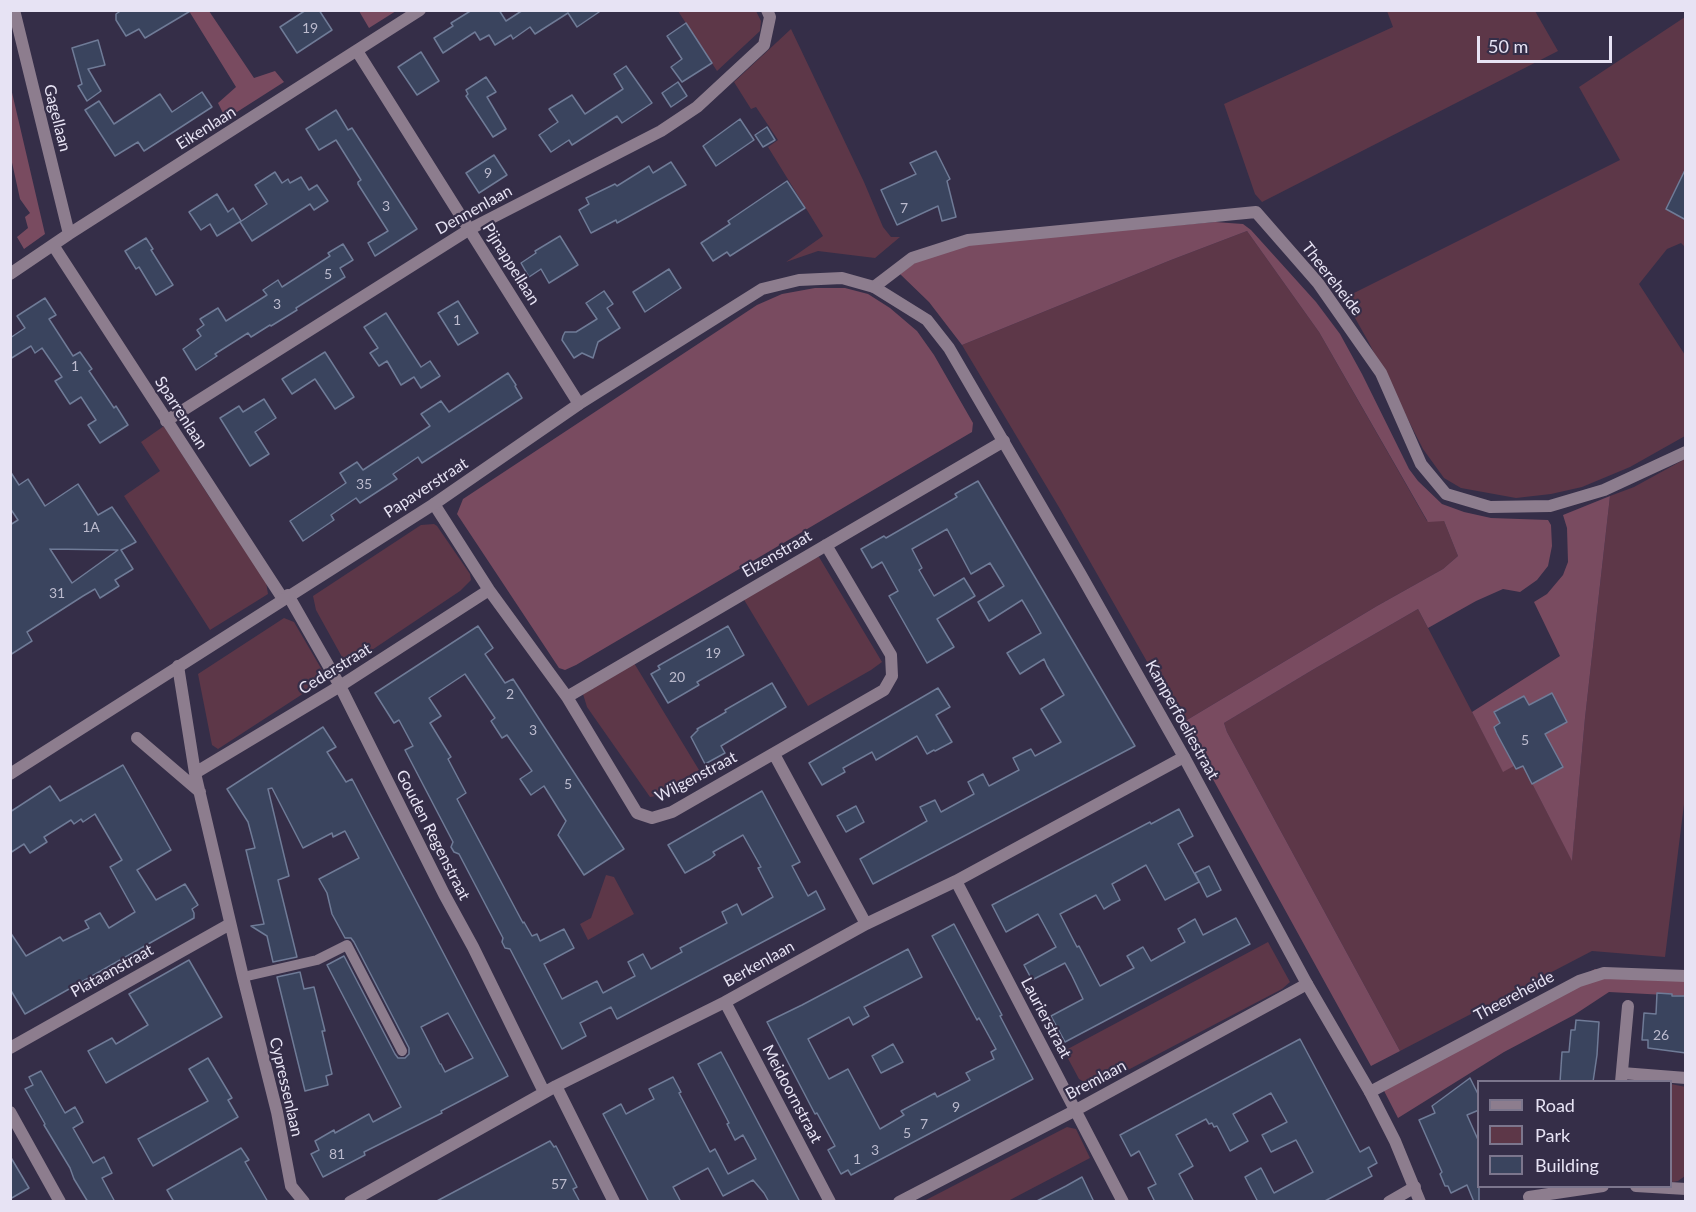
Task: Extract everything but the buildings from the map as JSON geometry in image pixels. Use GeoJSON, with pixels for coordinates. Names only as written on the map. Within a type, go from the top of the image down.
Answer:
{"type":"FeatureCollection","features":[{"type":"Feature","properties":{"kind":"street","name":"Gagellaan"},"geometry":{"type":"LineString","coordinates":[[14,10],[69,234]]}},
{"type":"Feature","properties":{"kind":"street","name":"Eikenlaan"},"geometry":{"type":"LineString","coordinates":[[10,274],[420,10]]}},
{"type":"Feature","properties":{"kind":"street","name":"Dennenlaan"},"geometry":{"type":"LineString","coordinates":[[166,421],[470,229],[661,131],[697,107],[764,45],[770,18],[767,10]]}},
{"type":"Feature","properties":{"kind":"street","name":"Pijnappellaan"},"geometry":{"type":"LineString","coordinates":[[357,51],[579,404]]}},
{"type":"Feature","properties":{"kind":"street","name":"Theereheide"},"geometry":{"type":"LineString","coordinates":[[874,287],[912,258],[968,240],[1256,212],[1318,283],[1381,373],[1421,464],[1446,494],[1490,507],[1550,506],[1604,490],[1686,452]]}},
{"type":"Feature","properties":{"kind":"street","name":"Sparrenlaan"},"geometry":{"type":"LineString","coordinates":[[53,246],[166,421],[285,597]]}},
{"type":"Feature","properties":{"kind":"street","name":"Papaverstraat"},"geometry":{"type":"LineString","coordinates":[[10,774],[434,504],[579,404],[762,289],[799,280],[842,278],[874,287]]}},
{"type":"Feature","properties":{"kind":"street","name":"Kamperfoeliestraat"},"geometry":{"type":"LineString","coordinates":[[874,287],[927,320],[949,348],[1184,757],[1307,984],[1370,1092],[1395,1142],[1420,1202]]}},
{"type":"Feature","properties":{"kind":"street","name":"Elzenstraat"},"geometry":{"type":"LineString","coordinates":[[567,697],[1004,441]]}},
{"type":"Feature","properties":{"kind":"street","name":"Wilgenstraat"},"geometry":{"type":"LineString","coordinates":[[434,504],[489,590],[567,697],[637,813],[652,818],[672,812],[884,690],[891,676],[891,655],[826,545]]}},
{"type":"Feature","properties":{"kind":"street","name":"Cederstraat"},"geometry":{"type":"LineString","coordinates":[[195,773],[340,686],[489,590]]}},
{"type":"Feature","properties":{"kind":"street","name":"Gouden Regenstraat"},"geometry":{"type":"LineString","coordinates":[[285,597],[340,686],[444,894],[473,946],[544,1092]]}},
{"type":"Feature","properties":{"kind":"street","name":"Cypressenlaan"},"geometry":{"type":"LineString","coordinates":[[178,666],[195,773],[277,1112],[291,1186],[304,1202]]}},
{"type":"Feature","properties":{"kind":"street"},"geometry":{"type":"LineString","coordinates":[[138,738],[200,792]]}},
{"type":"Feature","properties":{"kind":"street"},"geometry":{"type":"LineString","coordinates":[[774,754],[866,924]]}},
{"type":"Feature","properties":{"kind":"street","name":"Berkenlaan"},"geometry":{"type":"LineString","coordinates":[[350,1202],[544,1092],[725,1002],[866,924],[956,881],[1184,757]]}},
{"type":"Feature","properties":{"kind":"street","name":"Laurierstraat"},"geometry":{"type":"LineString","coordinates":[[956,881],[1123,1202]]}},
{"type":"Feature","properties":{"kind":"street","name":"Plataanstraat"},"geometry":{"type":"LineString","coordinates":[[10,1048],[230,924]]}},
{"type":"Feature","properties":{"kind":"street","name":"Theereheide"},"geometry":{"type":"LineString","coordinates":[[1370,1092],[1579,981],[1604,973],[1686,976]]}},
{"type":"Feature","properties":{"kind":"street","name":"Bremlaan"},"geometry":{"type":"LineString","coordinates":[[899,1202],[1076,1110],[1307,984]]}},
{"type":"Feature","properties":{"kind":"street","name":"Meidoornstraat"},"geometry":{"type":"LineString","coordinates":[[725,1002],[830,1202]]}},
{"type":"Feature","properties":{"kind":"street"},"geometry":{"type":"LineString","coordinates":[[1628,1006],[1621,1077],[1686,1078]]}},
{"type":"Feature","properties":{"kind":"street"},"geometry":{"type":"LineString","coordinates":[[556,1086],[614,1202]]}},
{"type":"Feature","properties":{"kind":"street"},"geometry":{"type":"LineString","coordinates":[[10,1112],[60,1202]]}},
{"type":"Feature","properties":{"kind":"street"},"geometry":{"type":"LineString","coordinates":[[1389,1202],[1415,1188]]}},
{"type":"Feature","properties":{"kind":"street"},"geometry":{"type":"LineString","coordinates":[[1528,1197],[1589,1188]]}},
{"type":"Feature","properties":{"kind":"street"},"geometry":{"type":"LineString","coordinates":[[1669,1188],[1686,1189]]}},
{"type":"Feature","properties":{"kind":"lane"},"geometry":{"type":"LineString","coordinates":[[243,977],[317,960],[347,945],[402,1051]]}},
{"type":"Feature","properties":{"kind":"green space"},"geometry":{"type":"Polygon","coordinates":[[[678,11],[756,11],[761,21],[760,31],[717,71],[678,11]]]}},
{"type":"Feature","properties":{"kind":"green space"},"geometry":{"type":"Polygon","coordinates":[[[1387,11],[1535,11],[1558,51],[1262,202],[1255,194],[1224,104],[1393,27],[1387,11]]]}},
{"type":"Feature","properties":{"kind":"green space"},"geometry":{"type":"Polygon","coordinates":[[[1685,17],[1685,247],[1681,243],[1667,249],[1639,284],[1685,355],[1685,436],[1630,467],[1582,487],[1551,494],[1516,498],[1461,488],[1444,478],[1423,449],[1368,341],[1342,299],[1620,160],[1579,87],[1685,17]]]}},
{"type":"Feature","properties":{"kind":"green space"},"geometry":{"type":"Polygon","coordinates":[[[791,29],[883,227],[891,237],[900,237],[875,258],[818,251],[786,262],[823,236],[768,147],[778,140],[756,107],[751,109],[734,82],[791,29]]]}},
{"type":"Feature","properties":{"kind":"green space"},"geometry":{"type":"Polygon","coordinates":[[[1247,231],[1319,332],[1427,521],[1444,521],[1458,556],[1443,569],[1182,723],[1060,509],[962,345],[1247,231]]]}},
{"type":"Feature","properties":{"kind":"green space"},"geometry":{"type":"Polygon","coordinates":[[[164,426],[266,582],[268,594],[210,630],[124,496],[160,471],[141,442],[164,426]]]}},
{"type":"Feature","properties":{"kind":"green space"},"geometry":{"type":"Polygon","coordinates":[[[1685,459],[1686,788],[1665,957],[1592,951],[1400,1051],[1224,723],[1418,609],[1503,771],[1521,762],[1572,860],[1585,718],[1610,496],[1634,487],[1685,459]]]}},
{"type":"Feature","properties":{"kind":"green space"},"geometry":{"type":"Polygon","coordinates":[[[434,524],[470,574],[471,580],[460,591],[354,662],[342,657],[316,610],[313,596],[421,525],[434,524]]]}},
{"type":"Feature","properties":{"kind":"green space"},"geometry":{"type":"Polygon","coordinates":[[[819,557],[882,662],[808,706],[743,598],[812,558],[819,557]]]}},
{"type":"Feature","properties":{"kind":"green space"},"geometry":{"type":"Polygon","coordinates":[[[284,618],[294,622],[324,676],[318,684],[218,749],[212,745],[198,674],[284,618]]]}},
{"type":"Feature","properties":{"kind":"green space"},"geometry":{"type":"Polygon","coordinates":[[[634,663],[699,770],[656,796],[650,797],[587,707],[583,694],[634,663]]]}},
{"type":"Feature","properties":{"kind":"green space"},"geometry":{"type":"Polygon","coordinates":[[[606,875],[614,877],[634,914],[588,940],[580,924],[591,918],[606,875]]]}},
{"type":"Feature","properties":{"kind":"green space"},"geometry":{"type":"Polygon","coordinates":[[[1268,942],[1290,982],[1282,989],[1126,1071],[1091,1086],[1079,1079],[1064,1051],[1268,942]]]}},
{"type":"Feature","properties":{"kind":"green space"},"geometry":{"type":"Polygon","coordinates":[[[1672,1084],[1686,1087],[1685,1176],[1673,1182],[1672,1084]]]}},
{"type":"Feature","properties":{"kind":"green space"},"geometry":{"type":"Polygon","coordinates":[[[1067,1127],[1076,1129],[1090,1158],[1008,1201],[924,1201],[1067,1127]]]}},
{"type":"Feature","properties":{"kind":"shaded area"},"geometry":{"type":"Polygon","coordinates":[[[189,11],[209,11],[254,78],[275,71],[284,82],[226,119],[218,103],[236,87],[189,11]]]}},
{"type":"Feature","properties":{"kind":"shaded area"},"geometry":{"type":"Polygon","coordinates":[[[359,11],[396,11],[369,28],[359,11]]]}},
{"type":"Feature","properties":{"kind":"shaded area"},"geometry":{"type":"Polygon","coordinates":[[[10,84],[45,234],[24,249],[17,237],[28,228],[25,217],[30,213],[20,199],[11,158],[10,84]]]}},
{"type":"Feature","properties":{"kind":"shaded area"},"geometry":{"type":"Polygon","coordinates":[[[1215,222],[1243,224],[1251,230],[1316,302],[1340,334],[1409,469],[1442,504],[1491,518],[1548,520],[1551,525],[1552,546],[1548,566],[1537,580],[1520,592],[1503,589],[1476,601],[1428,628],[1418,609],[1224,723],[1400,1051],[1371,1066],[1182,723],[1443,569],[1458,556],[1444,521],[1428,522],[1319,332],[1247,231],[962,345],[929,302],[900,274],[935,248],[1215,222]]]}},
{"type":"Feature","properties":{"kind":"shaded area"},"geometry":{"type":"Polygon","coordinates":[[[815,288],[845,288],[868,294],[890,308],[917,331],[934,355],[973,423],[972,432],[576,665],[565,670],[559,668],[457,514],[463,499],[757,305],[782,294],[815,288]]]}},
{"type":"Feature","properties":{"kind":"shaded area"},"geometry":{"type":"Polygon","coordinates":[[[1610,496],[1585,718],[1572,861],[1521,762],[1503,772],[1472,712],[1560,656],[1534,602],[1547,594],[1563,575],[1568,562],[1567,528],[1563,515],[1610,496]]]}},
{"type":"Feature","properties":{"kind":"shaded area"},"geometry":{"type":"Polygon","coordinates":[[[1595,969],[1685,977],[1685,996],[1609,992],[1574,1015],[1504,1052],[1398,1118],[1380,1083],[1595,969]]]}}]}
